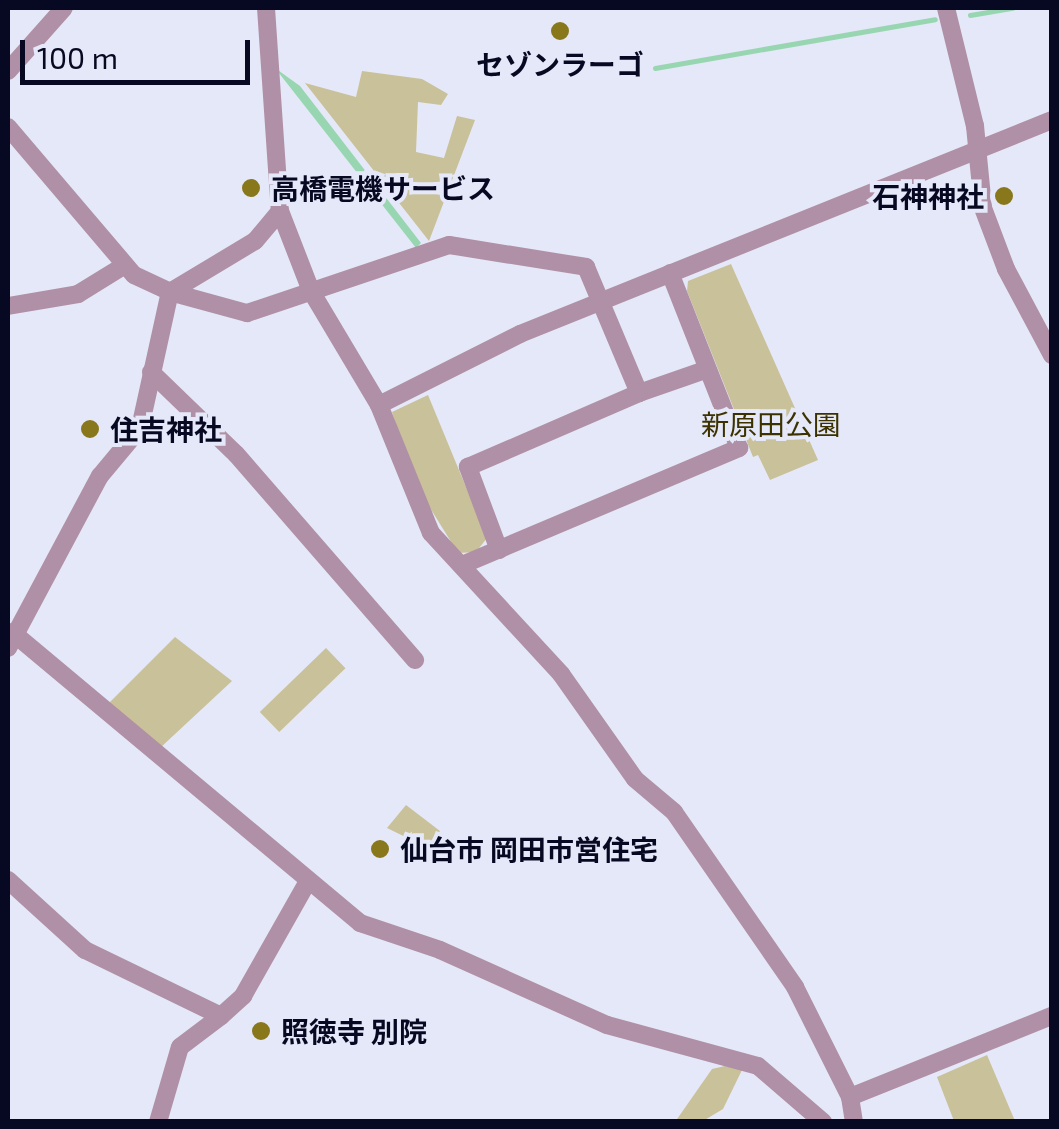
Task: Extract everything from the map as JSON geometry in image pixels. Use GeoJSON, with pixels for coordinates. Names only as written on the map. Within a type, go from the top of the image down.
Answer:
{"type":"FeatureCollection","features":[{"type":"Feature","properties":{"kind":"street"},"geometry":{"type":"LineString","coordinates":[[8,71],[64,8]]}},
{"type":"Feature","properties":{"kind":"street"},"geometry":{"type":"LineString","coordinates":[[266,8],[280,211],[311,290],[379,405],[431,533],[560,674],[635,779],[674,812],[795,986],[850,1097],[854,1122]]}},
{"type":"Feature","properties":{"kind":"street"},"geometry":{"type":"LineString","coordinates":[[946,8],[977,146],[983,208],[1006,269],[1052,355]]}},
{"type":"Feature","properties":{"kind":"street"},"geometry":{"type":"LineString","coordinates":[[379,405],[520,334],[977,146],[1052,120]]}},
{"type":"Feature","properties":{"kind":"street"},"geometry":{"type":"LineString","coordinates":[[8,128],[125,266],[170,292],[247,313],[449,245],[586,267],[639,393]]}},
{"type":"Feature","properties":{"kind":"street"},"geometry":{"type":"LineString","coordinates":[[280,211],[255,240],[170,292],[140,428],[100,476],[10,640],[360,923],[440,950],[607,1025],[758,1066],[823,1122]]}},
{"type":"Feature","properties":{"kind":"street"},"geometry":{"type":"LineString","coordinates":[[8,306],[78,294],[125,266]]}},
{"type":"Feature","properties":{"kind":"street"},"geometry":{"type":"LineString","coordinates":[[462,565],[739,448],[705,370],[670,273]]}},
{"type":"Feature","properties":{"kind":"street"},"geometry":{"type":"LineString","coordinates":[[500,550],[468,467],[639,393],[705,370]]}},
{"type":"Feature","properties":{"kind":"street"},"geometry":{"type":"LineString","coordinates":[[151,372],[236,454],[415,660]]}},
{"type":"Feature","properties":{"kind":"street"},"geometry":{"type":"LineString","coordinates":[[8,880],[84,950],[221,1016]]}},
{"type":"Feature","properties":{"kind":"street"},"geometry":{"type":"LineString","coordinates":[[158,1122],[180,1047],[243,996],[308,881]]}},
{"type":"Feature","properties":{"kind":"street"},"geometry":{"type":"LineString","coordinates":[[850,1097],[1052,1016]]}},
{"type":"Feature","properties":{"kind":"green space"},"geometry":{"type":"Polygon","coordinates":[[[362,71],[422,79],[448,94],[441,105],[418,102],[416,152],[444,158],[457,116],[475,120],[429,241],[305,83],[356,97],[362,71]]]}},
{"type":"Feature","properties":{"kind":"green space","name":"新原田公園"},"geometry":{"type":"Polygon","coordinates":[[[731,264],[818,460],[770,480],[758,455],[753,457],[687,291],[688,281],[731,264]]]}},
{"type":"Feature","properties":{"kind":"green space"},"geometry":{"type":"Polygon","coordinates":[[[428,395],[487,538],[476,552],[458,553],[414,482],[392,412],[428,395]]]}},
{"type":"Feature","properties":{"kind":"green space"},"geometry":{"type":"Polygon","coordinates":[[[175,637],[232,681],[160,748],[106,706],[175,637]]]}},
{"type":"Feature","properties":{"kind":"green space"},"geometry":{"type":"Polygon","coordinates":[[[326,648],[345,668],[279,732],[260,712],[326,648]]]}},
{"type":"Feature","properties":{"kind":"green space"},"geometry":{"type":"Polygon","coordinates":[[[406,805],[440,831],[428,848],[387,828],[406,805]]]}},
{"type":"Feature","properties":{"kind":"green space"},"geometry":{"type":"Polygon","coordinates":[[[987,1055],[1015,1121],[954,1121],[937,1077],[987,1055]]]}},
{"type":"Feature","properties":{"kind":"green space"},"geometry":{"type":"Polygon","coordinates":[[[725,1066],[742,1070],[723,1109],[703,1121],[675,1122],[712,1069],[725,1066]]]}},
{"type":"Feature","properties":{"kind":"shaded area"},"geometry":{"type":"Polygon","coordinates":[[[275,68],[300,86],[421,243],[416,248],[275,68]]]}},
{"type":"Feature","properties":{"kind":"waterway"},"geometry":{"type":"LineString","coordinates":[[970,15],[1012,8]]}},
{"type":"Feature","properties":{"kind":"waterway"},"geometry":{"type":"LineString","coordinates":[[655,68],[935,19]]}},
{"type":"Feature","properties":{"kind":"place","name":"セゾンラーゴ"},"geometry":{"type":"Point","coordinates":[560,31]}},
{"type":"Feature","properties":{"kind":"place","name":"高橋電機サービス"},"geometry":{"type":"Point","coordinates":[251,188]}},
{"type":"Feature","properties":{"kind":"place","name":"石神神社"},"geometry":{"type":"Point","coordinates":[1004,196]}},
{"type":"Feature","properties":{"kind":"place","name":"住吉神社"},"geometry":{"type":"Point","coordinates":[90,429]}},
{"type":"Feature","properties":{"kind":"place","name":"仙台市 岡田市営住宅"},"geometry":{"type":"Point","coordinates":[380,849]}},
{"type":"Feature","properties":{"kind":"place","name":"照徳寺 別院"},"geometry":{"type":"Point","coordinates":[261,1031]}}]}
